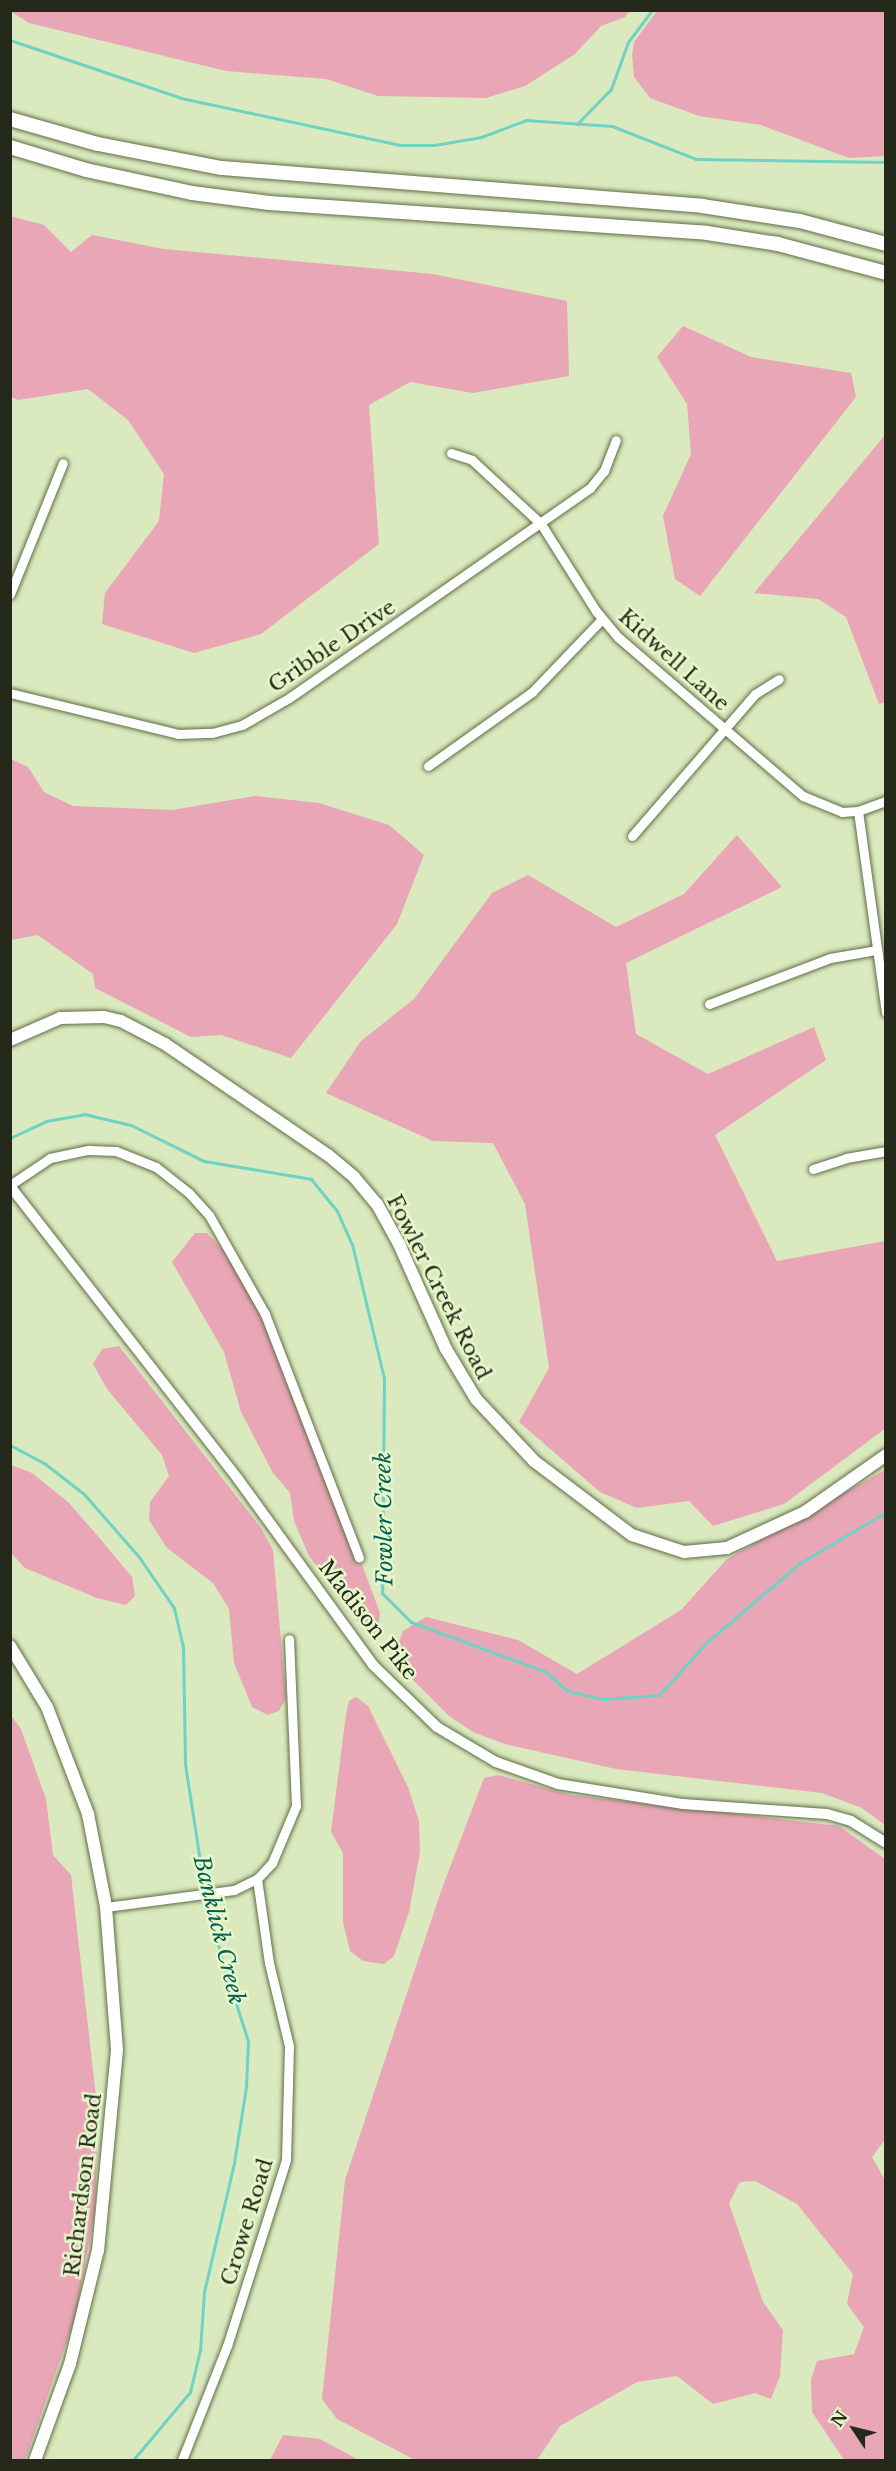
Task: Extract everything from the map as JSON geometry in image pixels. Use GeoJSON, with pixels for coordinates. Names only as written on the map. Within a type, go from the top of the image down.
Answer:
{"type":"FeatureCollection","features":[{"type":"Feature","properties":{"kind":"main road"},"geometry":{"type":"LineString","coordinates":[[12,123],[98,144],[222,168],[733,210],[800,221],[885,244]]}},
{"type":"Feature","properties":{"kind":"main road"},"geometry":{"type":"LineString","coordinates":[[10,147],[86,170],[192,194],[269,203],[707,233],[778,244],[885,273]]}},
{"type":"Feature","properties":{"kind":"main road","name":"Fowler Creek Road"},"geometry":{"type":"LineString","coordinates":[[10,1040],[60,1018],[104,1017],[121,1021],[165,1044],[328,1155],[354,1177],[377,1204],[399,1244],[446,1349],[476,1399],[534,1461],[632,1536],[684,1552],[727,1548],[806,1512],[885,1455]]}},
{"type":"Feature","properties":{"kind":"main road","name":"Richardson Road"},"geometry":{"type":"LineString","coordinates":[[10,1646],[47,1707],[75,1773],[88,1814],[106,1907],[117,2065],[103,2218],[81,2325],[35,2460]]}},
{"type":"Feature","properties":{"kind":"street","name":"Gribble Drive"},"geometry":{"type":"LineString","coordinates":[[10,693],[160,732],[212,734],[235,728],[289,698],[541,524],[597,481],[616,440]]}},
{"type":"Feature","properties":{"kind":"street","name":"Kidwell Lane"},"geometry":{"type":"LineString","coordinates":[[451,453],[472,460],[541,524],[602,619],[724,730],[818,805],[842,812],[858,811],[885,801]]}},
{"type":"Feature","properties":{"kind":"street"},"geometry":{"type":"LineString","coordinates":[[10,594],[63,463]]}},
{"type":"Feature","properties":{"kind":"street"},"geometry":{"type":"LineString","coordinates":[[428,766],[532,692],[602,619]]}},
{"type":"Feature","properties":{"kind":"street"},"geometry":{"type":"LineString","coordinates":[[632,836],[755,694],[779,679]]}},
{"type":"Feature","properties":{"kind":"street"},"geometry":{"type":"LineString","coordinates":[[858,811],[885,1012]]}},
{"type":"Feature","properties":{"kind":"street"},"geometry":{"type":"LineString","coordinates":[[709,1004],[830,958],[877,950]]}},
{"type":"Feature","properties":{"kind":"street"},"geometry":{"type":"LineString","coordinates":[[10,1185],[50,1158],[89,1150],[116,1150],[156,1167],[189,1193],[209,1215],[265,1314],[359,1558]]}},
{"type":"Feature","properties":{"kind":"street"},"geometry":{"type":"LineString","coordinates":[[813,1169],[846,1158],[885,1151]]}},
{"type":"Feature","properties":{"kind":"street","name":"Madison Pike"},"geometry":{"type":"LineString","coordinates":[[10,1185],[238,1479],[373,1665],[437,1727],[496,1762],[558,1784],[683,1804],[827,1814],[850,1821],[885,1843]]}},
{"type":"Feature","properties":{"kind":"street"},"geometry":{"type":"LineString","coordinates":[[106,1907],[234,1890],[257,1879],[283,1843],[296,1806],[289,1639]]}},
{"type":"Feature","properties":{"kind":"street","name":"Crowe Road"},"geometry":{"type":"LineString","coordinates":[[182,2460],[227,2346],[286,2160],[289,2046],[269,1963],[257,1879]]}},
{"type":"Feature","properties":{"kind":"shaded area"},"geometry":{"type":"Polygon","coordinates":[[[10,11],[630,11],[625,17],[601,26],[575,54],[525,86],[486,98],[378,96],[326,79],[226,71],[29,23],[10,11]]]}},
{"type":"Feature","properties":{"kind":"shaded area"},"geometry":{"type":"Polygon","coordinates":[[[657,11],[885,11],[885,156],[849,158],[761,125],[699,116],[650,98],[634,77],[632,55],[634,42],[657,11]]]}},
{"type":"Feature","properties":{"kind":"shaded area"},"geometry":{"type":"Polygon","coordinates":[[[10,216],[44,225],[71,252],[92,235],[164,249],[433,274],[567,301],[569,376],[473,393],[410,382],[369,405],[379,544],[261,634],[194,653],[102,624],[105,593],[159,521],[164,474],[128,420],[88,389],[18,400],[11,397],[10,216]]]}},
{"type":"Feature","properties":{"kind":"shaded area"},"geometry":{"type":"Polygon","coordinates":[[[683,326],[751,357],[851,373],[856,397],[700,596],[675,579],[663,516],[691,454],[687,404],[657,357],[683,326]]]}},
{"type":"Feature","properties":{"kind":"shaded area"},"geometry":{"type":"Polygon","coordinates":[[[885,435],[886,702],[879,704],[846,617],[818,599],[754,593],[885,435]]]}},
{"type":"Feature","properties":{"kind":"shaded area"},"geometry":{"type":"Polygon","coordinates":[[[11,759],[28,767],[44,792],[73,806],[172,810],[255,796],[319,803],[389,825],[424,855],[397,924],[291,1058],[221,1035],[191,1037],[95,988],[93,974],[38,935],[11,940],[11,759]]]}},
{"type":"Feature","properties":{"kind":"shaded area"},"geometry":{"type":"Polygon","coordinates":[[[737,835],[782,887],[626,963],[636,1034],[708,1074],[814,1027],[826,1060],[715,1135],[777,1261],[885,1241],[886,1428],[784,1504],[713,1526],[689,1501],[637,1508],[600,1492],[519,1422],[549,1368],[525,1204],[493,1143],[433,1141],[326,1093],[361,1041],[414,999],[492,893],[528,875],[616,927],[684,894],[737,835]]]}},
{"type":"Feature","properties":{"kind":"shaded area"},"geometry":{"type":"Polygon","coordinates":[[[195,1233],[207,1233],[239,1267],[306,1414],[380,1613],[378,1634],[367,1633],[309,1556],[294,1521],[290,1493],[273,1473],[241,1412],[224,1352],[172,1262],[195,1233]]]}},
{"type":"Feature","properties":{"kind":"shaded area"},"geometry":{"type":"Polygon","coordinates":[[[119,1346],[261,1528],[273,1550],[286,1698],[279,1711],[268,1715],[252,1707],[234,1663],[229,1609],[213,1583],[167,1548],[149,1520],[150,1502],[169,1476],[162,1455],[107,1389],[93,1364],[102,1349],[119,1346]]]}},
{"type":"Feature","properties":{"kind":"shaded area"},"geometry":{"type":"Polygon","coordinates":[[[11,1465],[32,1473],[68,1502],[132,1577],[135,1596],[126,1605],[97,1598],[25,1568],[11,1553],[11,1465]]]}},
{"type":"Feature","properties":{"kind":"shaded area"},"geometry":{"type":"Polygon","coordinates":[[[885,1470],[885,1825],[862,1808],[822,1793],[616,1769],[505,1744],[473,1732],[449,1716],[392,1659],[403,1631],[426,1617],[518,1640],[577,1674],[681,1610],[727,1559],[885,1470]]]}},
{"type":"Feature","properties":{"kind":"shaded area"},"geometry":{"type":"Polygon","coordinates":[[[356,1697],[368,1706],[408,1787],[419,1821],[420,1852],[409,1912],[394,1956],[384,1964],[363,1961],[350,1951],[343,1922],[343,1853],[331,1832],[346,1714],[349,1701],[356,1697]]]}},
{"type":"Feature","properties":{"kind":"shaded area"},"geometry":{"type":"Polygon","coordinates":[[[10,1714],[21,1729],[46,1799],[53,1855],[71,1875],[98,2115],[95,2211],[75,2318],[25,2460],[10,2460],[10,1714]]]}},
{"type":"Feature","properties":{"kind":"shaded area"},"geometry":{"type":"Polygon","coordinates":[[[498,1775],[571,1795],[839,1826],[885,1859],[886,2138],[872,2157],[886,2182],[885,2460],[844,2460],[812,2412],[811,2380],[817,2361],[854,2354],[864,2327],[847,2304],[853,2274],[797,2204],[755,2181],[740,2182],[729,2203],[763,2302],[783,2330],[780,2376],[771,2399],[755,2393],[713,2404],[677,2376],[637,2382],[560,2426],[537,2460],[415,2460],[337,2419],[322,2399],[345,2180],[441,1891],[484,1778],[498,1775]]]}},
{"type":"Feature","properties":{"kind":"shaded area"},"geometry":{"type":"Polygon","coordinates":[[[283,2435],[320,2439],[359,2460],[270,2460],[283,2435]]]}},
{"type":"Feature","properties":{"kind":"waterway"},"geometry":{"type":"LineString","coordinates":[[577,124],[611,89],[628,42],[652,10]]}},
{"type":"Feature","properties":{"kind":"waterway"},"geometry":{"type":"LineString","coordinates":[[10,40],[181,98],[400,145],[434,145],[481,137],[526,120],[612,126],[696,159],[886,162]]}},
{"type":"Feature","properties":{"kind":"waterway","name":"Fowler Creek"},"geometry":{"type":"LineString","coordinates":[[10,1138],[46,1121],[84,1114],[131,1125],[204,1161],[311,1179],[337,1211],[352,1244],[384,1378],[382,1593],[411,1622],[546,1672],[568,1691],[602,1699],[659,1695],[708,1641],[800,1563],[886,1512]]}},
{"type":"Feature","properties":{"kind":"waterway","name":"Banklick Creek"},"geometry":{"type":"LineString","coordinates":[[10,1445],[44,1463],[84,1494],[139,1557],[174,1608],[183,1646],[185,1764],[202,1874],[221,1957],[248,2041],[246,2087],[234,2163],[204,2292],[200,2350],[190,2392],[133,2460]]}}]}
